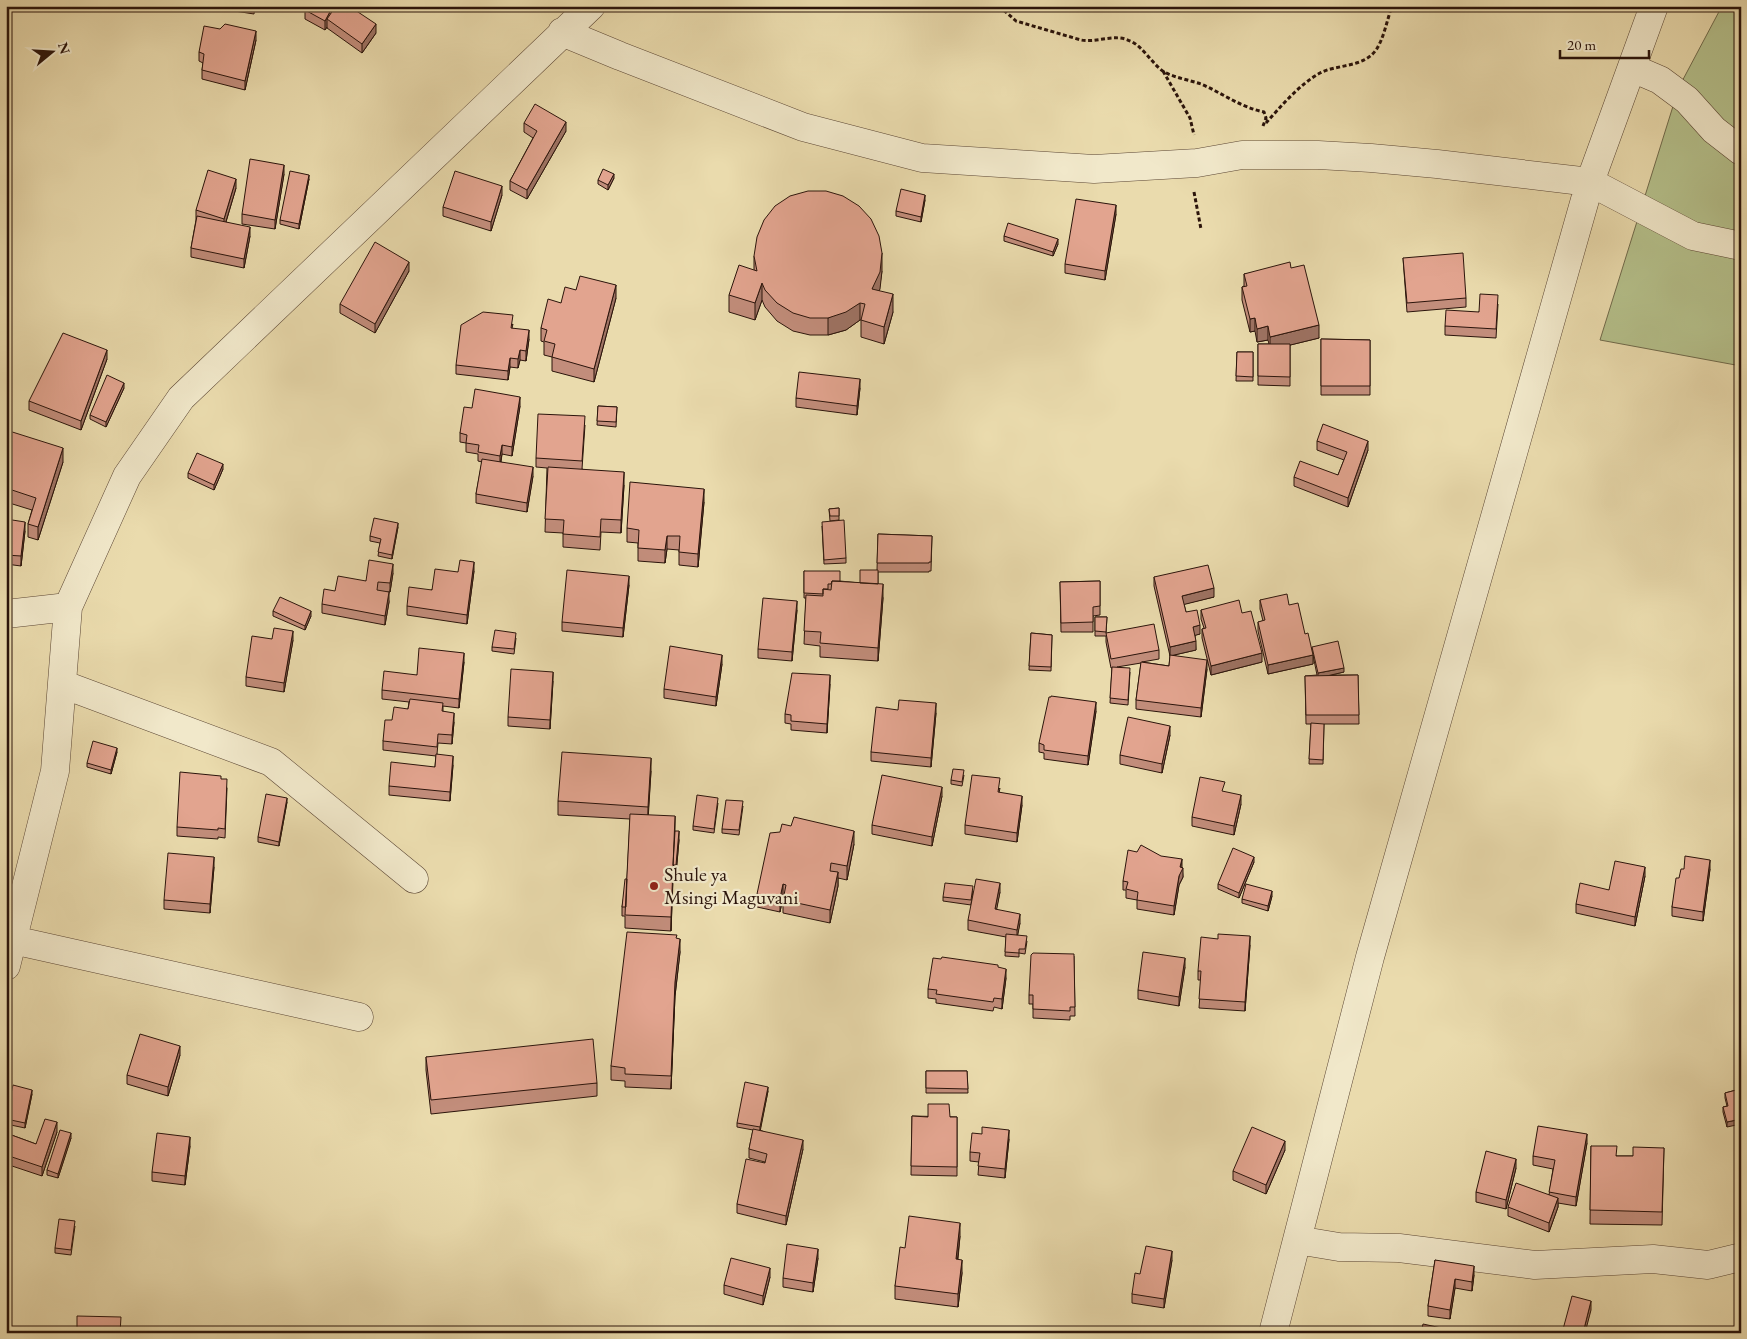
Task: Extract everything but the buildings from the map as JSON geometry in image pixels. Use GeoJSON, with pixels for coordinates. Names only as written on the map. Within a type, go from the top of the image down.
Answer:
{"type":"FeatureCollection","features":[{"type":"Feature","properties":{"kind":"street"},"geometry":{"type":"LineString","coordinates":[[6,966],[55,771],[68,607],[127,476],[181,398],[591,6]]}},
{"type":"Feature","properties":{"kind":"street"},"geometry":{"type":"LineString","coordinates":[[1273,1333],[1373,947],[1590,182],[1654,6]]}},
{"type":"Feature","properties":{"kind":"street"},"geometry":{"type":"LineString","coordinates":[[562,32],[803,127],[922,158],[1094,169],[1197,163],[1242,155],[1371,158],[1590,182],[1693,236],[1741,246]]}},
{"type":"Feature","properties":{"kind":"street"},"geometry":{"type":"LineString","coordinates":[[1632,68],[1660,80],[1687,100],[1714,130],[1741,151]]}},
{"type":"Feature","properties":{"kind":"street"},"geometry":{"type":"LineString","coordinates":[[6,614],[68,607]]}},
{"type":"Feature","properties":{"kind":"street"},"geometry":{"type":"LineString","coordinates":[[62,684],[271,762],[414,879]]}},
{"type":"Feature","properties":{"kind":"street"},"geometry":{"type":"LineString","coordinates":[[13,940],[359,1017]]}},
{"type":"Feature","properties":{"kind":"street"},"geometry":{"type":"LineString","coordinates":[[1297,1240],[1339,1247],[1399,1248],[1535,1265],[1654,1259],[1708,1265],[1741,1257]]}},
{"type":"Feature","properties":{"kind":"path"},"geometry":{"type":"LineString","coordinates":[[999,6],[1016,21],[1081,40],[1091,42],[1101,38],[1117,38],[1130,41],[1163,71],[1175,77],[1200,84],[1254,110],[1264,112],[1265,123]]}},
{"type":"Feature","properties":{"kind":"path"},"geometry":{"type":"LineString","coordinates":[[1242,155],[1265,123],[1283,104],[1321,72],[1354,64],[1376,50],[1392,6]]}},
{"type":"Feature","properties":{"kind":"green space"},"geometry":{"type":"Polygon","coordinates":[[[1722,6],[1741,6],[1741,366],[1600,340],[1679,87],[1722,6]]]}},
{"type":"Feature","properties":{"kind":"place","name":"Shule ya Msingi Maguvani"},"geometry":{"type":"Point","coordinates":[654,886]}}]}
